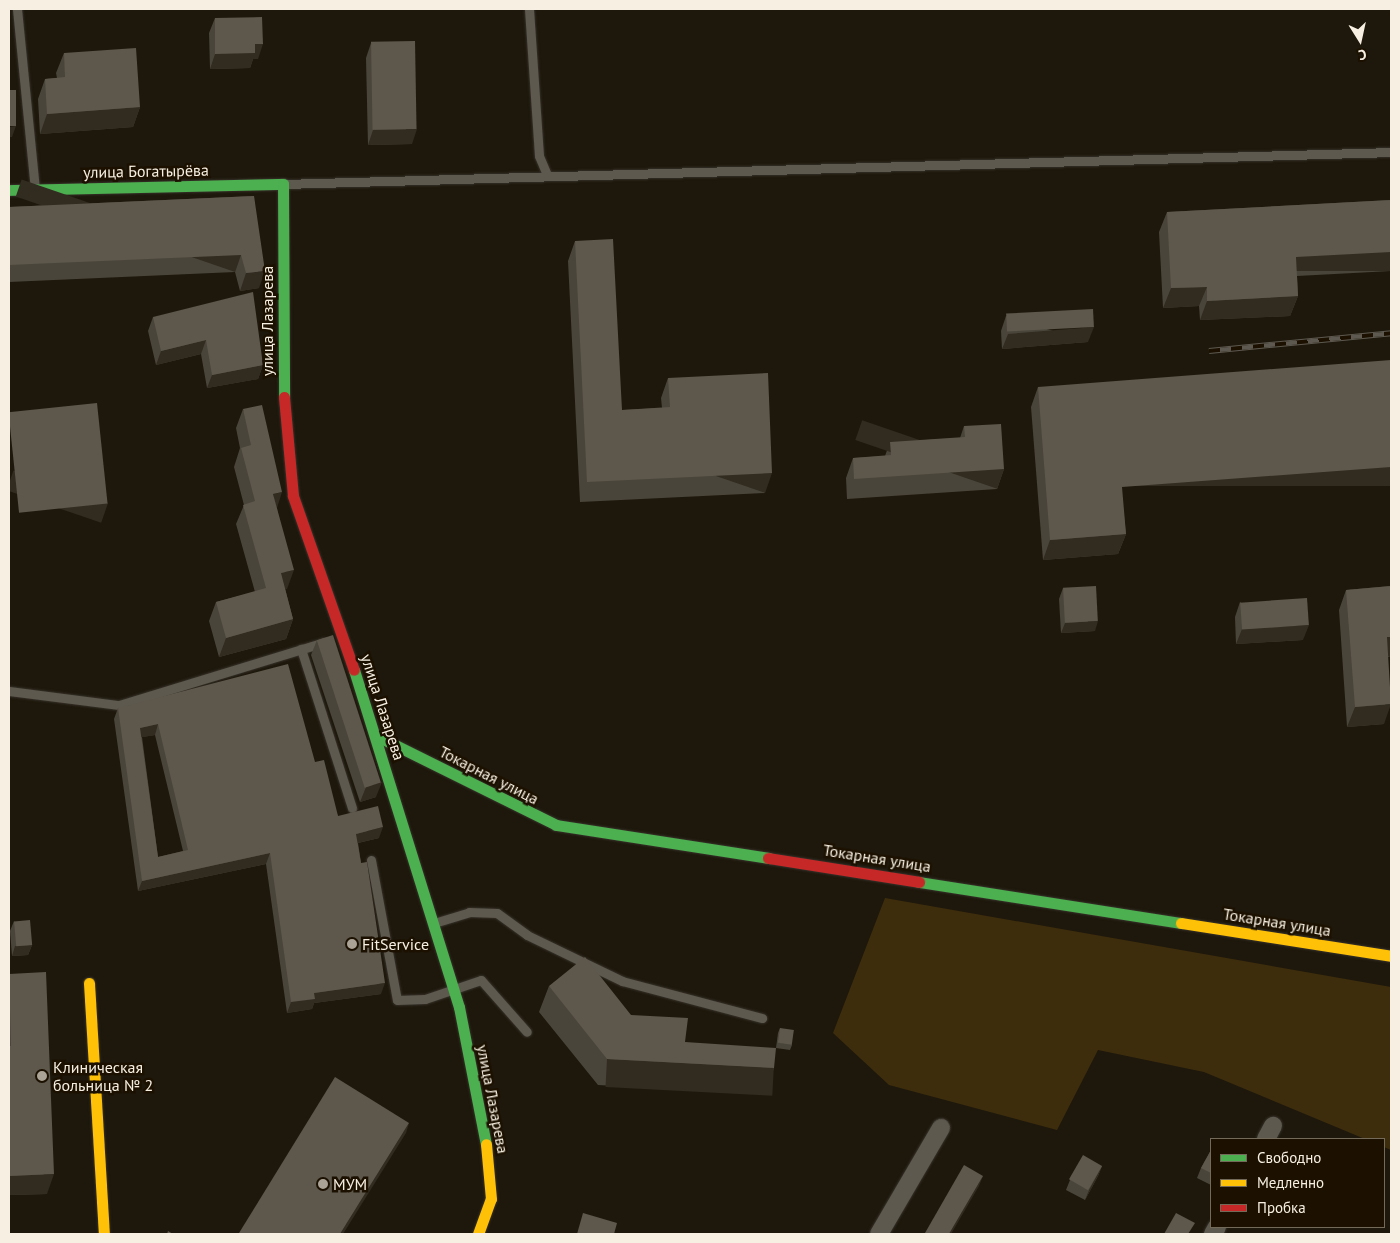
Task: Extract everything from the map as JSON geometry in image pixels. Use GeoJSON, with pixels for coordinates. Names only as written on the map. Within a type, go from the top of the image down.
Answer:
{"type":"FeatureCollection","features":[{"type":"Feature","properties":{"kind":"street","name":"улица Богатырёва"},"geometry":{"type":"LineString","coordinates":[[9,190],[283,184]]}},
{"type":"Feature","properties":{"kind":"street","name":"улица Лазарева"},"geometry":{"type":"LineString","coordinates":[[283,184],[284,434],[293,496],[377,736],[453,988],[491,1171],[491,1199],[478,1234]]}},
{"type":"Feature","properties":{"kind":"street","name":"Токарная улица"},"geometry":{"type":"LineString","coordinates":[[377,736],[556,825],[1391,956]]}},
{"type":"Feature","properties":{"kind":"street"},"geometry":{"type":"LineString","coordinates":[[90,983],[104,1234]]}},
{"type":"Feature","properties":{"kind":"street"},"geometry":{"type":"LineString","coordinates":[[879,1234],[941,1128]]}},
{"type":"Feature","properties":{"kind":"lane"},"geometry":{"type":"LineString","coordinates":[[17,9],[35,189]]}},
{"type":"Feature","properties":{"kind":"lane"},"geometry":{"type":"LineString","coordinates":[[530,9],[539,156],[547,175]]}},
{"type":"Feature","properties":{"kind":"lane"},"geometry":{"type":"LineString","coordinates":[[283,184],[1391,152]]}},
{"type":"Feature","properties":{"kind":"lane"},"geometry":{"type":"LineString","coordinates":[[9,691],[119,705],[342,637]]}},
{"type":"Feature","properties":{"kind":"lane"},"geometry":{"type":"LineString","coordinates":[[301,649],[352,808]]}},
{"type":"Feature","properties":{"kind":"lane"},"geometry":{"type":"LineString","coordinates":[[371,860],[397,1000],[425,999],[481,980],[527,1032]]}},
{"type":"Feature","properties":{"kind":"lane"},"geometry":{"type":"LineString","coordinates":[[433,923],[469,912],[497,913],[527,936],[622,981],[762,1018]]}},
{"type":"Feature","properties":{"kind":"shaded area"},"geometry":{"type":"Polygon","coordinates":[[[885,898],[1391,987],[1391,1150],[1385,1147],[1385,1138],[1363,1138],[1204,1072],[1098,1050],[1057,1130],[889,1085],[833,1033],[885,898]]]}},
{"type":"Feature","properties":{"kind":"building"},"geometry":{"type":"Polygon","coordinates":[[[262,17],[263,44],[255,44],[255,53],[215,54],[215,18],[262,17]]]}},
{"type":"Feature","properties":{"kind":"building"},"geometry":{"type":"Polygon","coordinates":[[[415,41],[417,129],[373,130],[371,42],[415,41]]]}},
{"type":"Feature","properties":{"kind":"building"},"geometry":{"type":"Polygon","coordinates":[[[136,48],[140,107],[47,114],[45,79],[65,77],[64,53],[136,48]]]}},
{"type":"Feature","properties":{"kind":"building"},"geometry":{"type":"Polygon","coordinates":[[[9,90],[16,90],[16,126],[9,126],[9,90]]]}},
{"type":"Feature","properties":{"kind":"building"},"geometry":{"type":"Polygon","coordinates":[[[254,196],[265,271],[246,273],[241,255],[9,265],[9,207],[254,196]]]}},
{"type":"Feature","properties":{"kind":"building"},"geometry":{"type":"Polygon","coordinates":[[[1391,200],[1391,252],[1296,257],[1298,296],[1207,301],[1207,287],[1171,288],[1167,212],[1391,200]]]}},
{"type":"Feature","properties":{"kind":"building"},"geometry":{"type":"Polygon","coordinates":[[[613,239],[622,410],[670,407],[668,378],[768,373],[772,473],[587,482],[575,241],[613,239]]]}},
{"type":"Feature","properties":{"kind":"building"},"geometry":{"type":"Polygon","coordinates":[[[253,292],[263,365],[212,375],[206,340],[161,351],[153,317],[253,292]]]}},
{"type":"Feature","properties":{"kind":"building"},"geometry":{"type":"Polygon","coordinates":[[[1093,309],[1094,327],[1007,332],[1006,314],[1093,309]]]}},
{"type":"Feature","properties":{"kind":"building"},"geometry":{"type":"Polygon","coordinates":[[[1391,360],[1391,467],[1122,487],[1126,534],[1050,540],[1038,387],[1391,360]]]}},
{"type":"Feature","properties":{"kind":"building"},"geometry":{"type":"Polygon","coordinates":[[[97,403],[108,503],[19,513],[9,412],[97,403]]]}},
{"type":"Feature","properties":{"kind":"building"},"geometry":{"type":"Polygon","coordinates":[[[262,405],[282,492],[273,494],[294,570],[281,573],[293,619],[226,638],[216,602],[266,588],[243,505],[255,501],[241,448],[251,445],[243,409],[262,405]]]}},
{"type":"Feature","properties":{"kind":"building"},"geometry":{"type":"Polygon","coordinates":[[[1001,424],[1004,469],[854,479],[853,458],[891,455],[890,442],[965,437],[964,426],[1001,424]]]}},
{"type":"Feature","properties":{"kind":"building"},"geometry":{"type":"Polygon","coordinates":[[[1096,586],[1098,621],[1065,623],[1063,588],[1096,586]]]}},
{"type":"Feature","properties":{"kind":"building"},"geometry":{"type":"Polygon","coordinates":[[[1391,586],[1391,637],[1387,637],[1391,704],[1355,707],[1346,590],[1391,586]]]}},
{"type":"Feature","properties":{"kind":"building"},"geometry":{"type":"Polygon","coordinates":[[[1307,598],[1309,625],[1242,630],[1240,603],[1307,598]]]}},
{"type":"Feature","properties":{"kind":"building"},"geometry":{"type":"Polygon","coordinates":[[[333,635],[381,782],[365,788],[317,640],[333,635]]]}},
{"type":"Feature","properties":{"kind":"building"},"geometry":{"type":"Polygon","coordinates":[[[288,664],[315,762],[324,760],[338,816],[378,806],[383,827],[356,834],[361,863],[367,862],[385,983],[314,993],[315,999],[291,1002],[270,853],[142,881],[118,708],[288,664]],[[158,724],[140,728],[158,857],[188,850],[158,724]]]}},
{"type":"Feature","properties":{"kind":"building"},"geometry":{"type":"Polygon","coordinates":[[[30,920],[32,945],[16,946],[14,921],[30,920]]]}},
{"type":"Feature","properties":{"kind":"building"},"geometry":{"type":"Polygon","coordinates":[[[585,957],[631,1015],[688,1018],[685,1042],[776,1048],[774,1068],[607,1059],[549,986],[585,957]]]}},
{"type":"Feature","properties":{"kind":"building"},"geometry":{"type":"Polygon","coordinates":[[[46,972],[54,1174],[9,1176],[9,1046],[11,1046],[9,974],[46,972]]]}},
{"type":"Feature","properties":{"kind":"building"},"geometry":{"type":"Polygon","coordinates":[[[780,1028],[794,1030],[792,1045],[778,1043],[780,1028]]]}},
{"type":"Feature","properties":{"kind":"building","name":"МУМ"},"geometry":{"type":"Polygon","coordinates":[[[335,1077],[409,1123],[340,1234],[239,1233],[335,1077]]]}},
{"type":"Feature","properties":{"kind":"building"},"geometry":{"type":"Polygon","coordinates":[[[1210,1152],[1210,1172],[1201,1168],[1210,1152]]]}},
{"type":"Feature","properties":{"kind":"building"},"geometry":{"type":"Polygon","coordinates":[[[1083,1155],[1102,1166],[1088,1190],[1069,1179],[1083,1155]]]}},
{"type":"Feature","properties":{"kind":"building"},"geometry":{"type":"Polygon","coordinates":[[[964,1165],[983,1176],[949,1234],[925,1233],[964,1165]]]}},
{"type":"Feature","properties":{"kind":"building"},"geometry":{"type":"Polygon","coordinates":[[[583,1213],[617,1223],[614,1234],[577,1234],[583,1213]]]}},
{"type":"Feature","properties":{"kind":"building"},"geometry":{"type":"Polygon","coordinates":[[[1176,1213],[1195,1223],[1188,1234],[1164,1234],[1176,1213]]]}},
{"type":"Feature","properties":{"kind":"railway"},"geometry":{"type":"LineString","coordinates":[[1209,351],[1391,333]]}},
{"type":"Feature","properties":{"kind":"traffic: fast"},"geometry":{"type":"LineString","coordinates":[[9,190],[283,184],[284,397]]}},
{"type":"Feature","properties":{"kind":"traffic: fast"},"geometry":{"type":"LineString","coordinates":[[354,670],[459,1007],[486,1144]]}},
{"type":"Feature","properties":{"kind":"traffic: fast"},"geometry":{"type":"LineString","coordinates":[[377,736],[556,825],[768,858]]}},
{"type":"Feature","properties":{"kind":"traffic: fast"},"geometry":{"type":"LineString","coordinates":[[919,882],[1181,923]]}},
{"type":"Feature","properties":{"kind":"traffic: slow"},"geometry":{"type":"LineString","coordinates":[[1181,923],[1391,956]]}},
{"type":"Feature","properties":{"kind":"traffic: slow"},"geometry":{"type":"LineString","coordinates":[[89,983],[104,1234]]}},
{"type":"Feature","properties":{"kind":"traffic: slow"},"geometry":{"type":"LineString","coordinates":[[478,1234],[491,1199],[486,1144]]}},
{"type":"Feature","properties":{"kind":"traffic: jam"},"geometry":{"type":"LineString","coordinates":[[284,397],[293,496],[354,670]]}},
{"type":"Feature","properties":{"kind":"traffic: jam"},"geometry":{"type":"LineString","coordinates":[[768,858],[919,882]]}},
{"type":"Feature","properties":{"kind":"place","name":"FitService"},"geometry":{"type":"Point","coordinates":[352,944]}},
{"type":"Feature","properties":{"kind":"place","name":"Клиническая больница № 2"},"geometry":{"type":"Point","coordinates":[42,1076]}},
{"type":"Feature","properties":{"kind":"place","name":"МУМ"},"geometry":{"type":"Point","coordinates":[323,1184]}}]}
